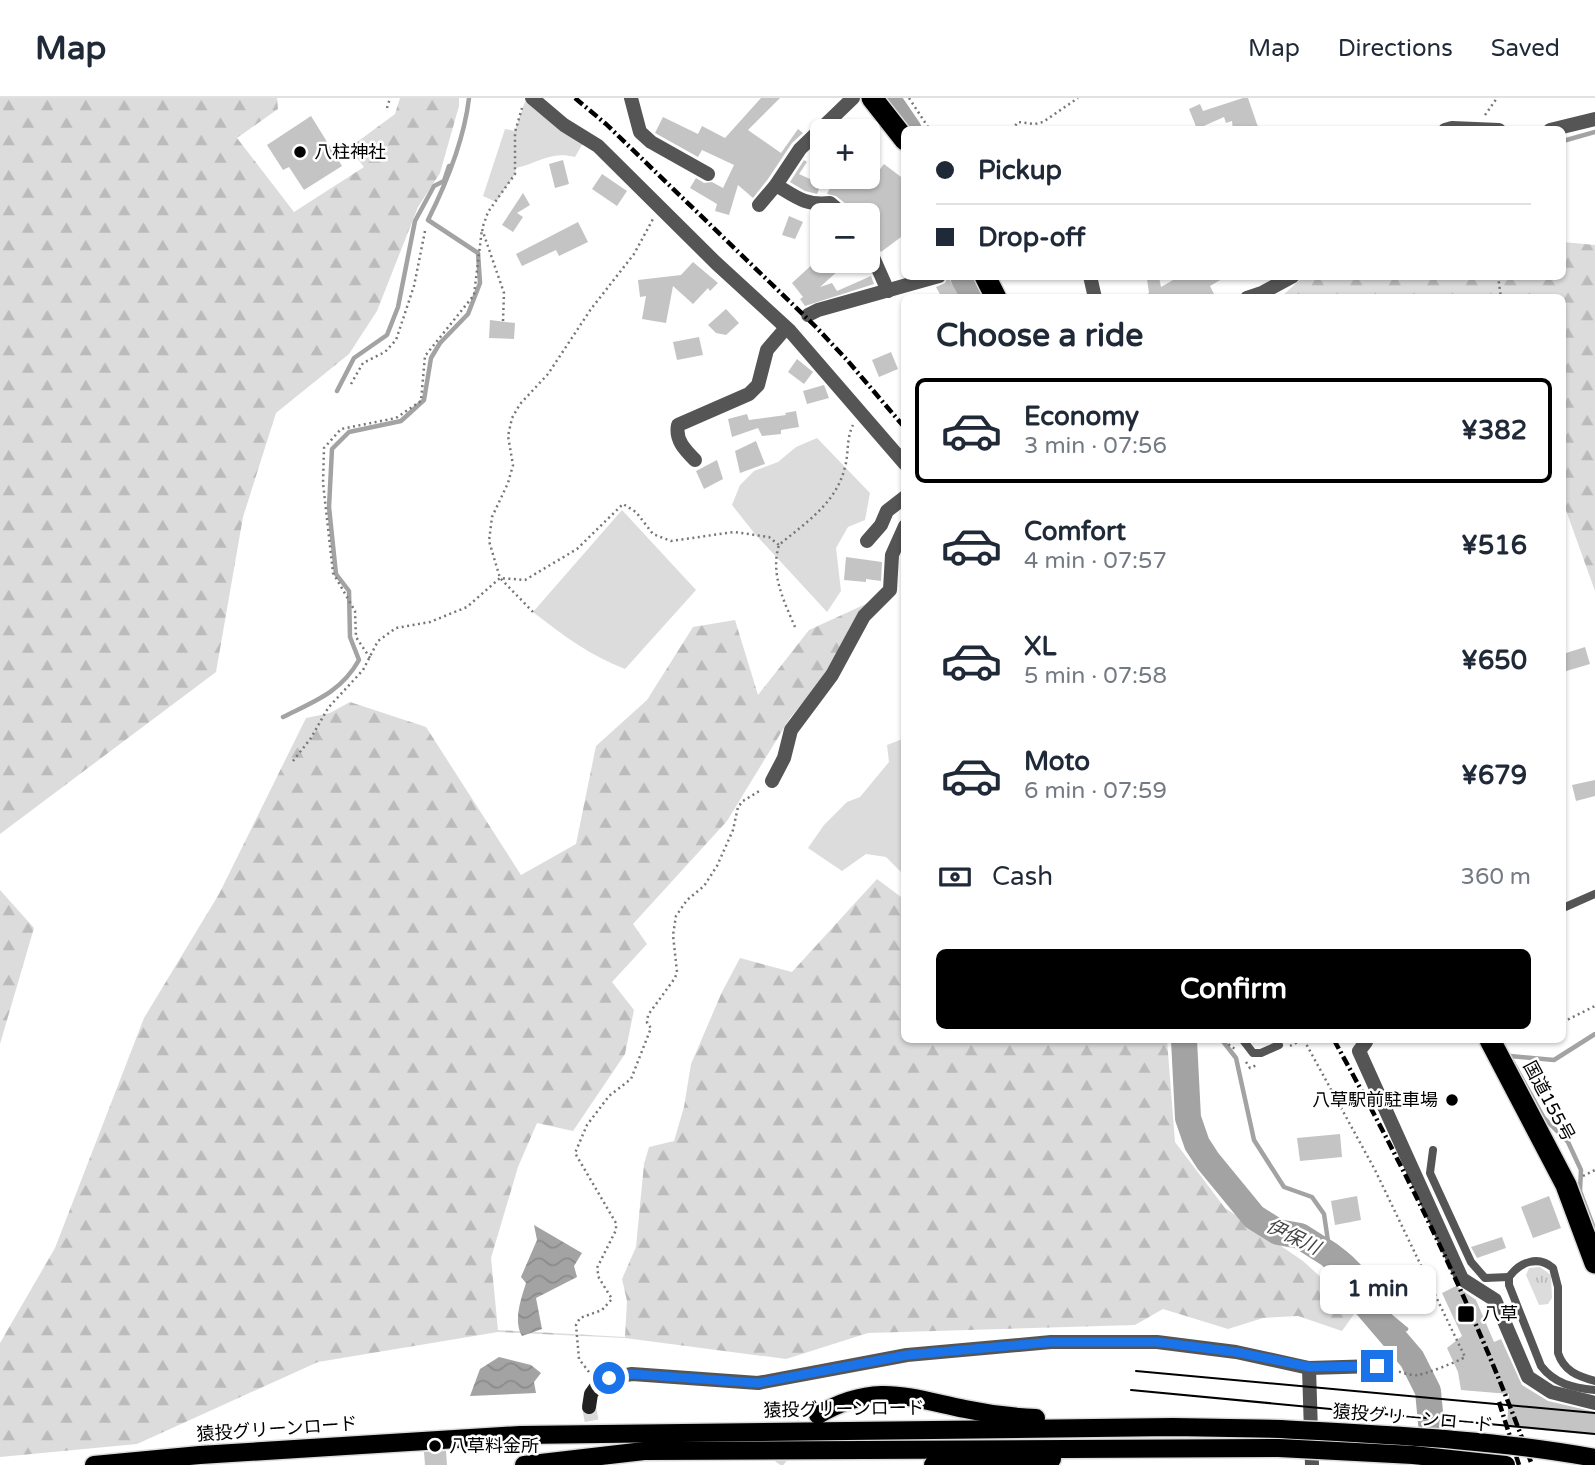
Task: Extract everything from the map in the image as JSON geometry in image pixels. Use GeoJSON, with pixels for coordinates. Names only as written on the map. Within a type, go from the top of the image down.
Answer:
{"type":"FeatureCollection","features":[{"type":"Feature","properties":{"kind":"highway"},"geometry":{"type":"LineString","coordinates":[[872,98],[901,135]]}},
{"type":"Feature","properties":{"kind":"highway","name":"国道155号"},"geometry":{"type":"LineString","coordinates":[[1492,1043],[1566,1185],[1595,1263]]}},
{"type":"Feature","properties":{"kind":"main road"},"geometry":{"type":"LineString","coordinates":[[589,1407],[591,1394],[598,1384]]}},
{"type":"Feature","properties":{"kind":"main road"},"geometry":{"type":"LineString","coordinates":[[818,1415],[842,1402],[867,1395],[891,1394],[1014,1417],[1038,1418],[1075,1429]]}},
{"type":"Feature","properties":{"kind":"main road","name":"猿投グリーンロード"},"geometry":{"type":"LineString","coordinates":[[94,1465],[214,1454],[520,1435],[1173,1427],[1281,1429],[1415,1437],[1595,1458]]}},
{"type":"Feature","properties":{"kind":"main road"},"geometry":{"type":"LineString","coordinates":[[933,1465],[1192,1448]]}},
{"type":"Feature","properties":{"kind":"main road","name":"猿投グリーンロード"},"geometry":{"type":"LineString","coordinates":[[524,1465],[643,1451],[1279,1448],[1413,1455],[1506,1465]]}},
{"type":"Feature","properties":{"kind":"street"},"geometry":{"type":"LineString","coordinates":[[631,98],[640,132],[651,142],[708,174]]}},
{"type":"Feature","properties":{"kind":"street"},"geometry":{"type":"LineString","coordinates":[[759,205],[800,149],[853,98]]}},
{"type":"Feature","properties":{"kind":"street"},"geometry":{"type":"LineString","coordinates":[[528,101],[598,146],[790,331],[901,459]]}},
{"type":"Feature","properties":{"kind":"street"},"geometry":{"type":"LineString","coordinates":[[1566,126],[1595,119]]}},
{"type":"Feature","properties":{"kind":"street"},"geometry":{"type":"LineString","coordinates":[[776,185],[810,204]]}},
{"type":"Feature","properties":{"kind":"street"},"geometry":{"type":"LineString","coordinates":[[880,273],[888,291]]}},
{"type":"Feature","properties":{"kind":"street"},"geometry":{"type":"LineString","coordinates":[[808,315],[925,280]]}},
{"type":"Feature","properties":{"kind":"street"},"geometry":{"type":"LineString","coordinates":[[1259,294],[1286,280]]}},
{"type":"Feature","properties":{"kind":"street"},"geometry":{"type":"LineString","coordinates":[[695,460],[683,447],[677,432],[678,425],[748,394],[758,384],[767,350],[785,329]]}},
{"type":"Feature","properties":{"kind":"street"},"geometry":{"type":"LineString","coordinates":[[867,541],[881,525],[887,511],[901,500]]}},
{"type":"Feature","properties":{"kind":"street"},"geometry":{"type":"LineString","coordinates":[[772,781],[784,758],[791,730],[832,675],[864,616],[890,590],[892,555],[901,535]]}},
{"type":"Feature","properties":{"kind":"street"},"geometry":{"type":"LineString","coordinates":[[1365,1043],[1359,1051],[1462,1279],[1495,1300],[1528,1377],[1551,1392],[1595,1403]]}},
{"type":"Feature","properties":{"kind":"street"},"geometry":{"type":"LineString","coordinates":[[598,1384],[609,1378],[632,1374],[758,1383],[907,1355],[1051,1342],[1157,1342],[1236,1352],[1310,1367],[1377,1366]]}},
{"type":"Feature","properties":{"kind":"street"},"geometry":{"type":"LineString","coordinates":[[1310,1367],[1312,1465]]}},
{"type":"Feature","properties":{"kind":"lane"},"geometry":{"type":"LineString","coordinates":[[1566,907],[1595,894]]}},
{"type":"Feature","properties":{"kind":"lane"},"geometry":{"type":"LineString","coordinates":[[1245,1043],[1253,1053],[1261,1054],[1279,1045],[1278,1043]]}},
{"type":"Feature","properties":{"kind":"lane"},"geometry":{"type":"LineString","coordinates":[[1433,1150],[1430,1173],[1471,1262],[1485,1278],[1509,1277],[1522,1264],[1531,1261],[1540,1261],[1553,1268],[1558,1287],[1558,1353],[1561,1362],[1575,1375],[1595,1381]]}},
{"type":"Feature","properties":{"kind":"lane"},"geometry":{"type":"LineString","coordinates":[[1509,1277],[1511,1294],[1541,1366],[1567,1386],[1595,1390]]}},
{"type":"Feature","properties":{"kind":"path"},"geometry":{"type":"LineString","coordinates":[[387,108],[390,98]]}},
{"type":"Feature","properties":{"kind":"path"},"geometry":{"type":"LineString","coordinates":[[909,98],[927,126]]}},
{"type":"Feature","properties":{"kind":"path"},"geometry":{"type":"LineString","coordinates":[[1015,126],[1018,122],[1043,122],[1078,98]]}},
{"type":"Feature","properties":{"kind":"path"},"geometry":{"type":"LineString","coordinates":[[1482,126],[1487,111],[1497,98]]}},
{"type":"Feature","properties":{"kind":"path"},"geometry":{"type":"LineString","coordinates":[[370,657],[356,637],[355,611],[333,573],[323,483],[324,448],[341,429],[396,418],[421,401],[425,356],[474,295],[482,229],[488,212],[515,174],[515,132],[528,101]]}},
{"type":"Feature","properties":{"kind":"path"},"geometry":{"type":"LineString","coordinates":[[533,612],[500,578],[489,541],[492,517],[508,483],[513,465],[508,436],[512,418],[520,404],[548,374],[591,309],[634,254],[660,207]]}},
{"type":"Feature","properties":{"kind":"path"},"geometry":{"type":"LineString","coordinates":[[482,229],[504,293],[503,321]]}},
{"type":"Feature","properties":{"kind":"path"},"geometry":{"type":"LineString","coordinates":[[351,384],[363,363],[385,352],[396,340],[414,286],[425,231]]}},
{"type":"Feature","properties":{"kind":"path"},"geometry":{"type":"LineString","coordinates":[[795,627],[778,589],[775,556],[779,545],[833,497],[846,466],[849,432],[863,415]]}},
{"type":"Feature","properties":{"kind":"path"},"geometry":{"type":"LineString","coordinates":[[293,761],[311,738],[328,708],[363,670],[379,641],[396,628],[430,622],[467,607],[500,578],[525,580],[577,549],[623,503],[636,512],[653,534],[671,541],[734,532],[769,537],[779,545]]}},
{"type":"Feature","properties":{"kind":"path"},"geometry":{"type":"LineString","coordinates":[[598,1384],[579,1359],[576,1325],[580,1318],[602,1310],[612,1299],[597,1268],[616,1230],[616,1223],[575,1149],[587,1125],[609,1096],[631,1079],[651,1028],[647,1023],[648,1016],[675,978],[677,972],[673,935],[679,909],[704,887],[717,866],[733,830],[738,807],[772,781]]}},
{"type":"Feature","properties":{"kind":"path"},"geometry":{"type":"LineString","coordinates":[[1566,1020],[1595,1006]]}},
{"type":"Feature","properties":{"kind":"path"},"geometry":{"type":"LineString","coordinates":[[1306,1043],[1375,1170],[1465,1357],[1458,1362],[1417,1375],[1377,1366]]}},
{"type":"Feature","properties":{"kind":"green space"},"geometry":{"type":"Polygon","coordinates":[[[0,98],[277,98],[278,109],[237,138],[294,212],[364,167],[349,148],[395,114],[400,98],[459,98],[459,106],[440,173],[418,207],[377,311],[349,354],[276,413],[243,517],[216,672],[0,834],[0,98]]]}},
{"type":"Feature","properties":{"kind":"green space"},"geometry":{"type":"Polygon","coordinates":[[[528,98],[586,138],[575,157],[558,155],[516,168],[515,174],[496,202],[483,196],[505,129],[515,131],[528,98]]]}},
{"type":"Feature","properties":{"kind":"green space"},"geometry":{"type":"Polygon","coordinates":[[[1566,242],[1595,245],[1595,591],[1566,510],[1566,294],[1284,294],[1300,280],[1566,280],[1566,242]]]}},
{"type":"Feature","properties":{"kind":"green space"},"geometry":{"type":"Polygon","coordinates":[[[817,438],[870,493],[865,520],[848,527],[836,548],[841,591],[827,612],[732,505],[740,485],[754,471],[778,462],[796,447],[817,438]]]}},
{"type":"Feature","properties":{"kind":"green space"},"geometry":{"type":"Polygon","coordinates":[[[622,510],[696,590],[625,669],[588,651],[533,612],[622,510]]]}},
{"type":"Feature","properties":{"kind":"green space"},"geometry":{"type":"Polygon","coordinates":[[[868,603],[819,683],[790,718],[727,821],[633,924],[647,944],[612,982],[634,1010],[625,1054],[573,1131],[537,1123],[518,1167],[491,1258],[498,1330],[625,1337],[627,1301],[622,1279],[636,1247],[644,1164],[649,1147],[674,1141],[684,1107],[691,1064],[740,958],[792,972],[877,879],[901,897],[901,1043],[1167,1043],[1175,1142],[1225,1208],[1303,1261],[1357,1310],[1342,1331],[1298,1316],[1263,1318],[1228,1329],[1163,1309],[1135,1325],[868,1333],[786,1359],[625,1338],[498,1332],[318,1362],[137,1444],[0,1457],[0,1343],[55,1248],[144,1018],[219,894],[306,718],[330,713],[350,702],[426,727],[521,875],[576,844],[596,746],[647,700],[693,627],[735,620],[758,695],[809,630],[868,603]]]}},
{"type":"Feature","properties":{"kind":"green space"},"geometry":{"type":"Polygon","coordinates":[[[901,740],[901,872],[886,857],[866,854],[842,871],[808,848],[824,825],[847,802],[860,797],[889,762],[887,745],[901,740]]]}},
{"type":"Feature","properties":{"kind":"green space"},"geometry":{"type":"Polygon","coordinates":[[[0,890],[34,928],[0,1044],[0,890]]]}},
{"type":"Feature","properties":{"kind":"green space"},"geometry":{"type":"Polygon","coordinates":[[[1540,1267],[1551,1275],[1552,1298],[1548,1304],[1539,1305],[1526,1275],[1529,1268],[1540,1267]]]}},
{"type":"Feature","properties":{"kind":"water"},"geometry":{"type":"Polygon","coordinates":[[[534,1225],[582,1253],[574,1266],[577,1277],[536,1298],[542,1329],[522,1336],[518,1317],[526,1283],[521,1277],[537,1240],[534,1225]]]}},
{"type":"Feature","properties":{"kind":"water"},"geometry":{"type":"Polygon","coordinates":[[[499,1357],[531,1365],[541,1373],[534,1382],[536,1393],[470,1396],[480,1369],[499,1357]]]}},
{"type":"Feature","properties":{"kind":"building"},"geometry":{"type":"Polygon","coordinates":[[[761,98],[780,98],[748,130],[781,153],[798,129],[803,133],[792,143],[753,198],[738,185],[729,215],[715,211],[717,204],[690,188],[696,178],[723,188],[734,165],[702,150],[698,157],[655,133],[663,117],[698,134],[702,126],[725,138],[761,98]]]}},
{"type":"Feature","properties":{"kind":"building"},"geometry":{"type":"Polygon","coordinates":[[[1248,98],[1258,126],[1233,126],[1232,121],[1226,123],[1224,117],[1204,126],[1196,126],[1189,109],[1200,104],[1203,111],[1248,98]]]}},
{"type":"Feature","properties":{"kind":"building"},"geometry":{"type":"Polygon","coordinates":[[[311,116],[342,166],[304,190],[289,167],[283,170],[267,145],[311,116]]]}},
{"type":"Feature","properties":{"kind":"building"},"geometry":{"type":"Polygon","coordinates":[[[563,160],[569,184],[555,188],[549,164],[563,160]]]}},
{"type":"Feature","properties":{"kind":"building"},"geometry":{"type":"Polygon","coordinates":[[[804,160],[807,162],[799,174],[810,179],[810,189],[819,189],[817,194],[805,191],[790,182],[804,160]]]}},
{"type":"Feature","properties":{"kind":"building"},"geometry":{"type":"Polygon","coordinates":[[[884,164],[901,177],[901,237],[881,252],[880,203],[845,203],[836,196],[827,194],[829,189],[880,189],[880,169],[884,164]]]}},
{"type":"Feature","properties":{"kind":"building"},"geometry":{"type":"Polygon","coordinates":[[[602,174],[627,191],[617,206],[592,189],[602,174]]]}},
{"type":"Feature","properties":{"kind":"building"},"geometry":{"type":"Polygon","coordinates":[[[523,193],[530,205],[517,213],[523,217],[513,232],[502,225],[523,193]]]}},
{"type":"Feature","properties":{"kind":"building"},"geometry":{"type":"Polygon","coordinates":[[[789,216],[803,222],[795,239],[782,235],[789,216]]]}},
{"type":"Feature","properties":{"kind":"building"},"geometry":{"type":"Polygon","coordinates":[[[578,222],[588,242],[559,256],[556,250],[522,266],[516,254],[578,222]]]}},
{"type":"Feature","properties":{"kind":"building"},"geometry":{"type":"Polygon","coordinates":[[[693,262],[718,283],[710,291],[708,288],[693,304],[673,286],[666,323],[642,319],[646,296],[640,297],[638,280],[681,275],[693,262]]]}},
{"type":"Feature","properties":{"kind":"building"},"geometry":{"type":"Polygon","coordinates":[[[810,266],[810,273],[836,273],[820,287],[832,283],[837,291],[871,276],[874,284],[805,306],[800,299],[803,297],[792,283],[810,266]]]}},
{"type":"Feature","properties":{"kind":"building"},"geometry":{"type":"Polygon","coordinates":[[[950,280],[958,294],[940,294],[936,287],[950,280]]]}},
{"type":"Feature","properties":{"kind":"building"},"geometry":{"type":"Polygon","coordinates":[[[1147,280],[1160,280],[1161,287],[1173,280],[1220,280],[1210,286],[1214,294],[1147,294],[1147,280]]]}},
{"type":"Feature","properties":{"kind":"building"},"geometry":{"type":"Polygon","coordinates":[[[726,309],[739,323],[726,335],[716,333],[708,325],[726,309]]]}},
{"type":"Feature","properties":{"kind":"building"},"geometry":{"type":"Polygon","coordinates":[[[490,320],[515,323],[514,339],[489,338],[490,320]]]}},
{"type":"Feature","properties":{"kind":"building"},"geometry":{"type":"Polygon","coordinates":[[[699,337],[703,355],[677,360],[673,342],[699,337]]]}},
{"type":"Feature","properties":{"kind":"building"},"geometry":{"type":"Polygon","coordinates":[[[891,352],[898,369],[879,377],[872,360],[891,352]]]}},
{"type":"Feature","properties":{"kind":"building"},"geometry":{"type":"Polygon","coordinates":[[[797,359],[813,372],[804,384],[788,372],[797,359]]]}},
{"type":"Feature","properties":{"kind":"building"},"geometry":{"type":"Polygon","coordinates":[[[824,385],[829,398],[807,404],[803,391],[824,385]]]}},
{"type":"Feature","properties":{"kind":"building"},"geometry":{"type":"Polygon","coordinates":[[[796,411],[799,427],[781,430],[781,434],[762,436],[758,428],[732,437],[728,419],[747,414],[749,420],[796,411]]]}},
{"type":"Feature","properties":{"kind":"building"},"geometry":{"type":"Polygon","coordinates":[[[756,441],[765,464],[740,473],[735,451],[756,441]]]}},
{"type":"Feature","properties":{"kind":"building"},"geometry":{"type":"Polygon","coordinates":[[[717,460],[723,479],[704,489],[696,471],[717,460]]]}},
{"type":"Feature","properties":{"kind":"building"},"geometry":{"type":"Polygon","coordinates":[[[846,557],[882,562],[881,581],[844,580],[846,557]]]}},
{"type":"Feature","properties":{"kind":"building"},"geometry":{"type":"Polygon","coordinates":[[[1585,647],[1590,664],[1566,671],[1566,653],[1585,647]]]}},
{"type":"Feature","properties":{"kind":"building"},"geometry":{"type":"Polygon","coordinates":[[[1595,780],[1595,796],[1576,801],[1572,785],[1595,780]]]}},
{"type":"Feature","properties":{"kind":"building"},"geometry":{"type":"Polygon","coordinates":[[[1340,1134],[1342,1157],[1300,1161],[1297,1138],[1340,1134]]]}},
{"type":"Feature","properties":{"kind":"building"},"geometry":{"type":"Polygon","coordinates":[[[1357,1196],[1361,1220],[1335,1225],[1331,1201],[1357,1196]]]}},
{"type":"Feature","properties":{"kind":"building"},"geometry":{"type":"Polygon","coordinates":[[[1549,1196],[1561,1228],[1533,1238],[1521,1207],[1549,1196]]]}},
{"type":"Feature","properties":{"kind":"building"},"geometry":{"type":"Polygon","coordinates":[[[1502,1237],[1506,1248],[1477,1258],[1471,1247],[1502,1237]]]}},
{"type":"Feature","properties":{"kind":"building"},"geometry":{"type":"Polygon","coordinates":[[[1456,1286],[1476,1300],[1494,1342],[1501,1339],[1522,1385],[1548,1401],[1595,1412],[1595,1435],[1507,1427],[1509,1394],[1461,1390],[1458,1372],[1447,1348],[1462,1336],[1442,1293],[1456,1286]]]}},
{"type":"Feature","properties":{"kind":"building"},"geometry":{"type":"Polygon","coordinates":[[[446,1451],[447,1465],[425,1465],[424,1452],[446,1451]]]}},
{"type":"Feature","properties":{"kind":"waterway"},"geometry":{"type":"LineString","coordinates":[[283,717],[335,688],[359,660],[350,637],[349,591],[336,574],[329,507],[332,449],[349,432],[401,421],[424,400],[431,358],[440,343],[468,314],[480,283],[478,253],[428,220],[454,161],[469,98]]}},
{"type":"Feature","properties":{"kind":"waterway","name":"伊保川"},"geometry":{"type":"LineString","coordinates":[[887,98],[906,126]]}},
{"type":"Feature","properties":{"kind":"waterway"},"geometry":{"type":"LineString","coordinates":[[1566,140],[1595,132]]}},
{"type":"Feature","properties":{"kind":"waterway"},"geometry":{"type":"LineString","coordinates":[[337,391],[354,358],[387,335],[398,307],[415,221],[434,186],[444,181],[449,166]]}},
{"type":"Feature","properties":{"kind":"waterway","name":"伊保川"},"geometry":{"type":"LineString","coordinates":[[964,280],[969,294]]}},
{"type":"Feature","properties":{"kind":"waterway"},"geometry":{"type":"LineString","coordinates":[[1510,1056],[1554,1060],[1595,1034]]}},
{"type":"Feature","properties":{"kind":"waterway","name":"伊保川"},"geometry":{"type":"LineString","coordinates":[[1184,1043],[1188,1118],[1197,1144],[1254,1217],[1278,1232],[1300,1236],[1330,1255],[1356,1281],[1365,1304],[1412,1359],[1428,1391],[1435,1465]]}},
{"type":"Feature","properties":{"kind":"waterway"},"geometry":{"type":"LineString","coordinates":[[1224,1043],[1236,1058],[1254,1140],[1284,1187],[1312,1197],[1324,1214],[1328,1241],[1361,1268],[1380,1305],[1406,1329]]}},
{"type":"Feature","properties":{"kind":"waterway"},"geometry":{"type":"LineString","coordinates":[[1510,1057],[1544,1118],[1568,1142],[1581,1170],[1580,1191],[1595,1231]]}},
{"type":"Feature","properties":{"kind":"tunnel"},"geometry":{"type":"LineString","coordinates":[[589,1407],[600,1465]]}},
{"type":"Feature","properties":{"kind":"tunnel"},"geometry":{"type":"LineString","coordinates":[[775,1461],[797,1433],[818,1415]]}},
{"type":"Feature","properties":{"kind":"tram line"},"geometry":{"type":"LineString","coordinates":[[1136,1371],[1595,1413]]}},
{"type":"Feature","properties":{"kind":"tram line"},"geometry":{"type":"LineString","coordinates":[[1131,1390],[1595,1434]]}},
{"type":"Feature","properties":{"kind":"railway"},"geometry":{"type":"LineString","coordinates":[[575,98],[606,124],[816,327],[901,423]]}},
{"type":"Feature","properties":{"kind":"railway"},"geometry":{"type":"LineString","coordinates":[[1336,1043],[1441,1248],[1489,1356],[1532,1465]]}},
{"type":"Feature","properties":{"kind":"railway"},"geometry":{"type":"LineString","coordinates":[[1499,1402],[1519,1465]]}},
{"type":"Feature","properties":{"kind":"place","name":"八柱神社"},"geometry":{"type":"Point","coordinates":[300,152]}},
{"type":"Feature","properties":{"kind":"place","name":"八草駅前駐車場"},"geometry":{"type":"Point","coordinates":[1452,1100]}},
{"type":"Feature","properties":{"kind":"place","name":"八草"},"geometry":{"type":"Point","coordinates":[1466,1314]}},
{"type":"Feature","properties":{"kind":"place","name":"八草料金所"},"geometry":{"type":"Point","coordinates":[435,1446]}},
{"type":"Feature","properties":{"kind":"route"},"geometry":{"type":"LineString","coordinates":[[609,1378],[632,1374],[758,1383],[907,1355],[1051,1342],[1157,1342],[1236,1352],[1310,1367],[1377,1366]]}}]}
